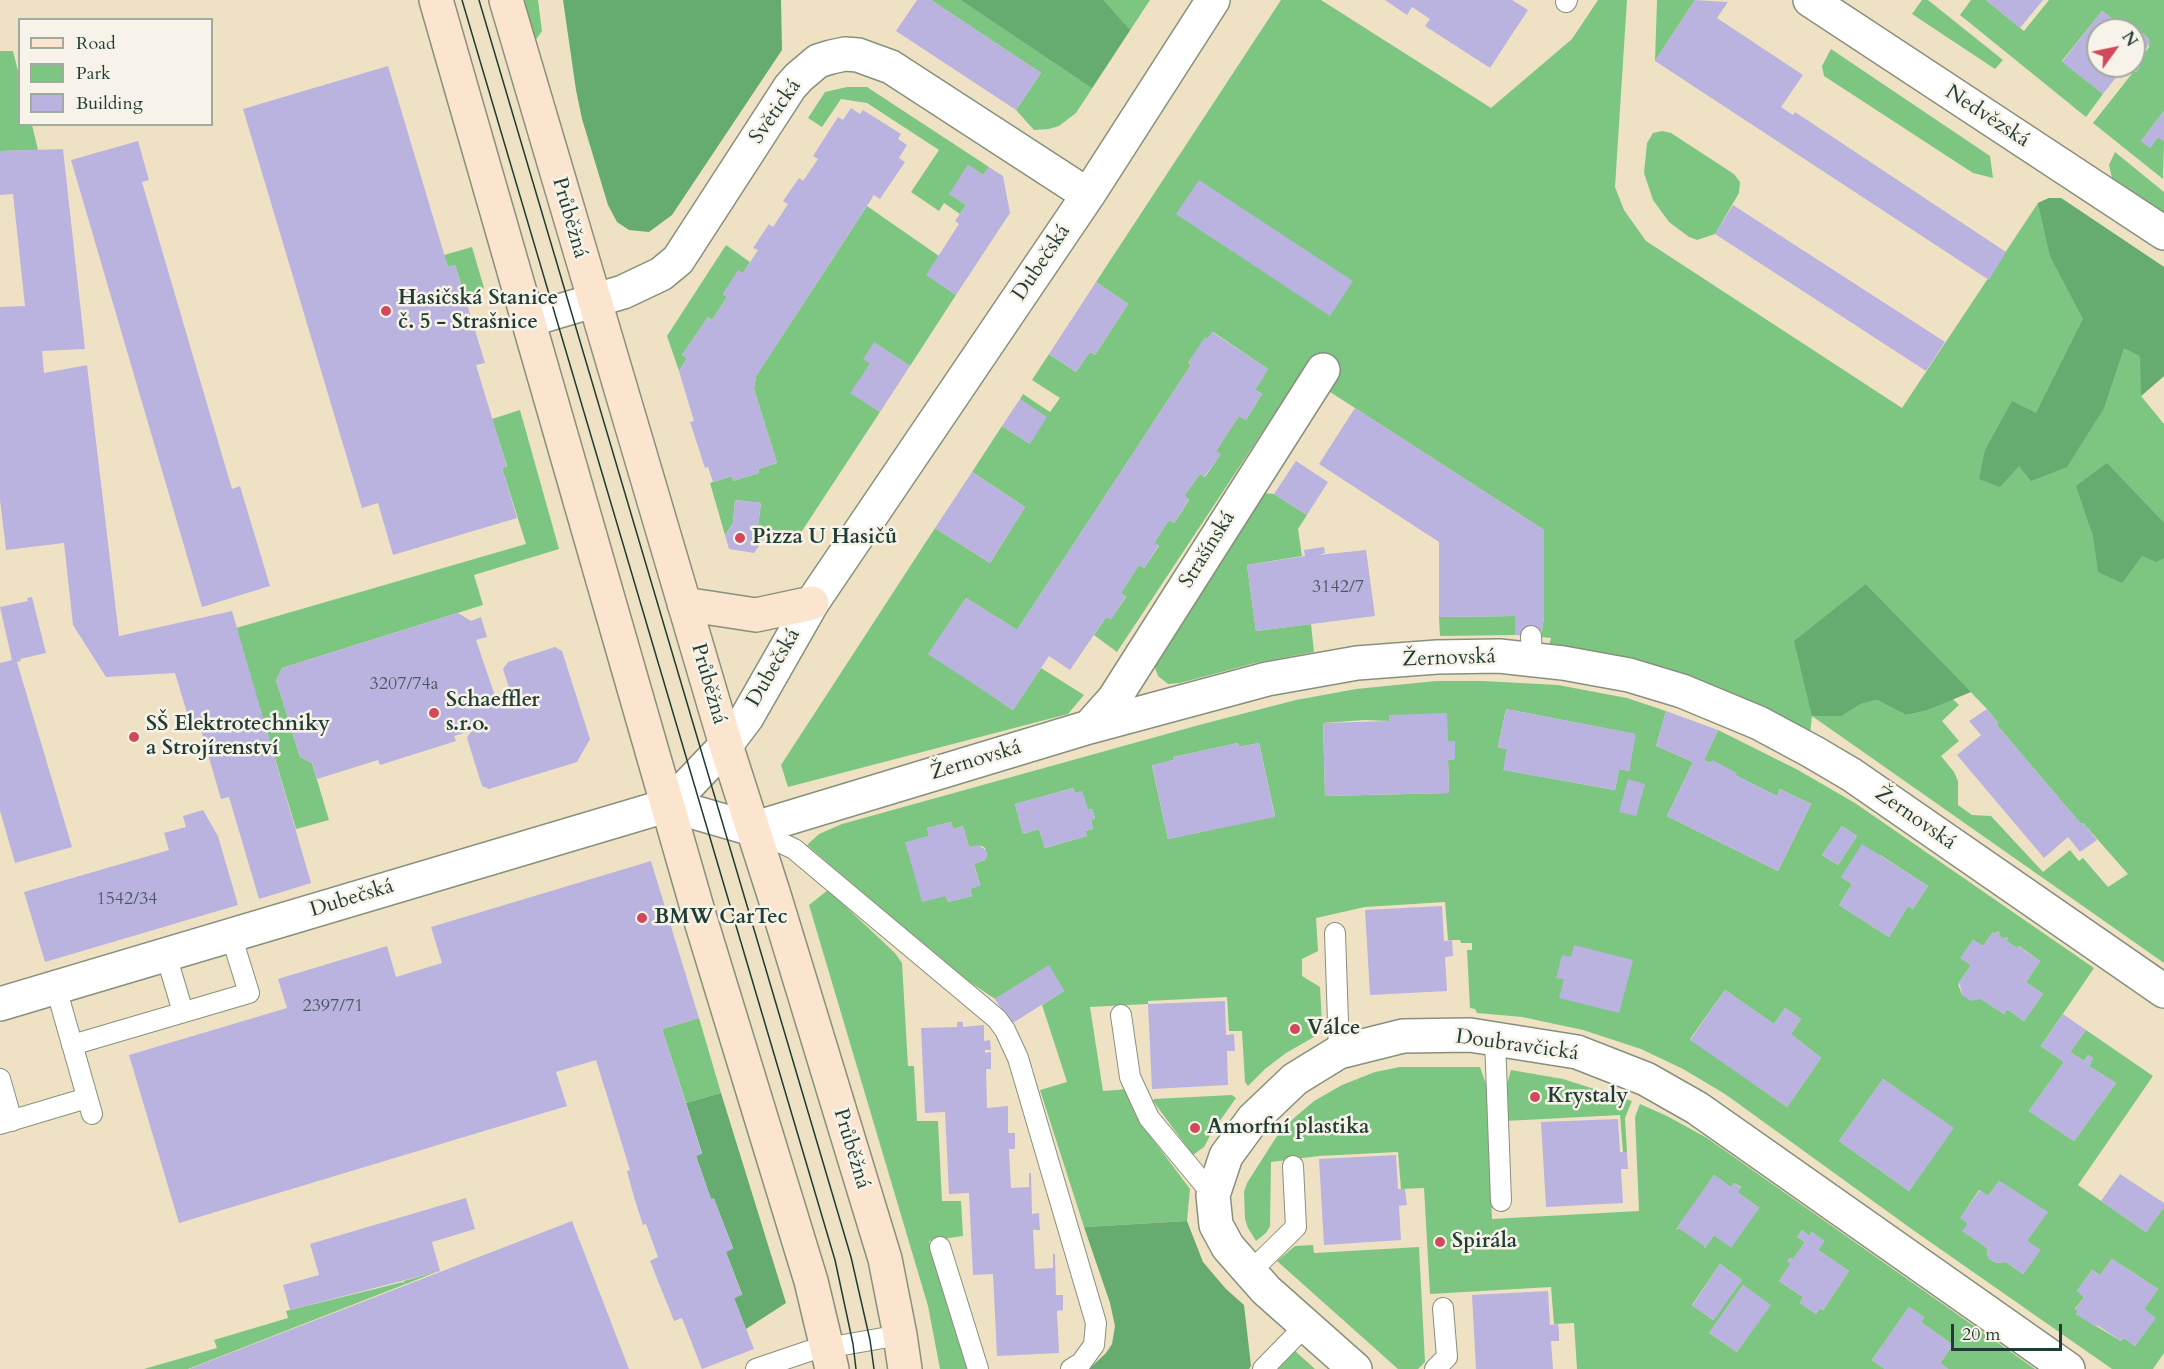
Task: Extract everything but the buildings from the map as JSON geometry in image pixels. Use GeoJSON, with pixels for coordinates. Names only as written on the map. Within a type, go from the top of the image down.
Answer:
{"type":"FeatureCollection","features":[{"type":"Feature","properties":{"kind":"main road"},"geometry":{"type":"LineString","coordinates":[[436,0],[700,918],[811,1281],[830,1358]]}},
{"type":"Feature","properties":{"kind":"main road","name":"Průběžná"},"geometry":{"type":"LineString","coordinates":[[506,0],[726,745],[885,1259],[905,1369]]}},
{"type":"Feature","properties":{"kind":"main road"},"geometry":{"type":"LineString","coordinates":[[684,604],[756,615],[812,603]]}},
{"type":"Feature","properties":{"kind":"street","name":"Dubečská"},"geometry":{"type":"LineString","coordinates":[[0,1004],[669,805],[726,745],[747,717],[812,603],[1088,195],[1213,0]]}},
{"type":"Feature","properties":{"kind":"street","name":"Nedvězská"},"geometry":{"type":"LineString","coordinates":[[1810,0],[2164,233]]}},
{"type":"Feature","properties":{"kind":"street","name":"Světická"},"geometry":{"type":"LineString","coordinates":[[529,320],[623,292],[662,274],[678,260],[790,87],[818,62],[831,57],[858,55],[891,67],[1088,195]]}},
{"type":"Feature","properties":{"kind":"street","name":"Strašínská"},"geometry":{"type":"LineString","coordinates":[[1089,727],[1113,699],[1323,370]]}},
{"type":"Feature","properties":{"kind":"street","name":"Žernovská"},"geometry":{"type":"LineString","coordinates":[[752,829],[1089,727],[1267,679],[1357,663],[1437,657],[1499,656],[1532,648],[1563,663],[1629,675],[1683,691],[1759,723],[1852,775],[2164,991]]}},
{"type":"Feature","properties":{"kind":"street"},"geometry":{"type":"LineString","coordinates":[[669,805],[752,829]]}},
{"type":"Feature","properties":{"kind":"street","name":"Doubravčická"},"geometry":{"type":"LineString","coordinates":[[1355,1369],[1266,1290],[1228,1247],[1216,1225],[1213,1196],[1226,1155],[1253,1119],[1294,1079],[1339,1052],[1403,1036],[1470,1035],[1577,1052],[1646,1079],[1697,1108],[2068,1369]]}},
{"type":"Feature","properties":{"kind":"lane"},"geometry":{"type":"LineString","coordinates":[[752,829],[794,849],[997,1019],[1005,1030],[1018,1058],[1096,1323],[1094,1345],[1081,1363],[1071,1369]]}},
{"type":"Feature","properties":{"kind":"lane"},"geometry":{"type":"LineString","coordinates":[[1335,933],[1339,1052]]}},
{"type":"Feature","properties":{"kind":"lane"},"geometry":{"type":"LineString","coordinates":[[72,1045],[249,993],[231,935]]}},
{"type":"Feature","properties":{"kind":"lane"},"geometry":{"type":"LineString","coordinates":[[166,955],[183,1012]]}},
{"type":"Feature","properties":{"kind":"lane"},"geometry":{"type":"LineString","coordinates":[[0,1079],[7,1126],[90,1106],[56,988]]}},
{"type":"Feature","properties":{"kind":"lane"},"geometry":{"type":"LineString","coordinates":[[1120,1015],[1130,1077],[1149,1118],[1213,1196]]}},
{"type":"Feature","properties":{"kind":"lane"},"geometry":{"type":"LineString","coordinates":[[1495,1039],[1501,1201]]}},
{"type":"Feature","properties":{"kind":"lane"},"geometry":{"type":"LineString","coordinates":[[1250,1272],[1296,1227],[1293,1166]]}},
{"type":"Feature","properties":{"kind":"lane"},"geometry":{"type":"LineString","coordinates":[[940,1247],[978,1369]]}},
{"type":"Feature","properties":{"kind":"lane"},"geometry":{"type":"LineString","coordinates":[[1435,1369],[1447,1357],[1443,1308]]}},
{"type":"Feature","properties":{"kind":"lane"},"geometry":{"type":"LineString","coordinates":[[1263,1369],[1306,1325]]}},
{"type":"Feature","properties":{"kind":"lane"},"geometry":{"type":"LineString","coordinates":[[756,1369],[809,1351],[830,1358],[900,1335]]}},
{"type":"Feature","properties":{"kind":"green space"},"geometry":{"type":"Polygon","coordinates":[[[523,0],[538,0],[542,31],[535,41],[523,0]]]}},
{"type":"Feature","properties":{"kind":"green space"},"geometry":{"type":"Polygon","coordinates":[[[563,0],[781,0],[782,50],[672,215],[649,232],[629,230],[617,222],[608,205],[582,119],[563,0]]]}},
{"type":"Feature","properties":{"kind":"green space"},"geometry":{"type":"Polygon","coordinates":[[[931,0],[1150,0],[1076,113],[1059,126],[1034,130],[1016,110],[1041,73],[931,0]]]}},
{"type":"Feature","properties":{"kind":"green space"},"geometry":{"type":"Polygon","coordinates":[[[961,0],[1103,0],[1130,30],[1092,88],[961,0]]]}},
{"type":"Feature","properties":{"kind":"green space"},"geometry":{"type":"Polygon","coordinates":[[[1281,0],[1321,0],[1491,108],[1572,39],[1598,0],[1627,0],[1615,187],[1624,210],[1646,241],[1902,408],[2038,203],[2049,198],[2061,198],[2164,267],[2164,376],[2141,396],[2164,424],[2164,963],[1812,716],[1810,735],[1549,646],[1551,638],[1541,637],[1544,617],[1544,530],[1327,390],[1323,370],[1302,372],[1117,652],[1094,635],[1106,617],[1111,619],[1126,597],[1121,593],[1139,565],[1144,568],[1159,546],[1154,543],[1169,520],[1174,523],[1189,500],[1184,496],[1200,474],[1205,477],[1220,455],[1216,451],[1239,416],[1246,420],[1262,394],[1255,390],[1268,369],[1213,332],[1207,339],[1205,338],[1188,363],[1191,365],[1017,630],[966,598],[929,653],[1013,710],[1041,668],[1084,695],[1068,714],[788,787],[781,765],[935,528],[990,563],[1025,507],[972,472],[1002,426],[1030,444],[1020,399],[1023,394],[1050,412],[1060,398],[1032,380],[1049,354],[1076,372],[1090,352],[1095,355],[1128,304],[1096,282],[1281,0]],[[1866,584],[1842,716],[1861,704],[1877,700],[1906,715],[1925,711],[1952,698],[1959,705],[1942,721],[1959,741],[1941,756],[1958,781],[1958,805],[1972,815],[1991,816],[2043,872],[2070,850],[2079,861],[2083,858],[2108,887],[2128,874],[2083,823],[2081,824],[1996,724],[1998,723],[1866,584]]]}},
{"type":"Feature","properties":{"kind":"green space"},"geometry":{"type":"Polygon","coordinates":[[[1657,0],[1695,0],[1655,61],[1657,0]]]}},
{"type":"Feature","properties":{"kind":"green space"},"geometry":{"type":"Polygon","coordinates":[[[1922,0],[1928,0],[2003,60],[1995,69],[1912,14],[1922,0]]]}},
{"type":"Feature","properties":{"kind":"green space"},"geometry":{"type":"Polygon","coordinates":[[[1971,0],[1986,0],[2024,31],[2049,0],[2164,0],[2164,111],[2141,141],[2150,148],[2158,137],[2164,141],[2163,179],[2093,123],[2128,78],[2146,78],[2146,51],[2149,47],[2149,39],[2146,36],[2146,18],[2111,18],[2102,11],[2096,18],[2086,18],[2086,31],[2062,61],[2103,94],[2086,117],[1960,15],[1971,0]]]}},
{"type":"Feature","properties":{"kind":"green space"},"geometry":{"type":"Polygon","coordinates":[[[1831,49],[1990,156],[1993,178],[1973,173],[1824,76],[1822,66],[1831,49]]]}},
{"type":"Feature","properties":{"kind":"green space"},"geometry":{"type":"Polygon","coordinates":[[[0,51],[13,51],[18,71],[18,126],[32,126],[38,150],[0,151],[0,51]]]}},
{"type":"Feature","properties":{"kind":"green space"},"geometry":{"type":"Polygon","coordinates":[[[847,87],[867,87],[989,167],[983,175],[968,165],[950,194],[966,205],[960,214],[944,203],[939,211],[911,192],[939,150],[867,103],[841,99],[822,127],[808,118],[825,92],[847,87]]]}},
{"type":"Feature","properties":{"kind":"green space"},"geometry":{"type":"Polygon","coordinates":[[[1662,131],[1671,133],[1734,174],[1740,182],[1739,193],[1715,234],[1697,240],[1689,237],[1669,222],[1653,200],[1644,173],[1647,143],[1653,133],[1662,131]]]}},
{"type":"Feature","properties":{"kind":"green space"},"geometry":{"type":"Polygon","coordinates":[[[2115,152],[2164,192],[2164,212],[2112,178],[2109,165],[2115,152]]]}},
{"type":"Feature","properties":{"kind":"green space"},"geometry":{"type":"Polygon","coordinates":[[[2049,198],[2061,198],[2164,267],[2164,376],[2141,396],[2140,356],[2124,348],[2104,408],[2067,467],[2031,481],[2019,466],[2000,487],[1979,479],[1985,450],[2012,401],[2036,413],[2083,319],[2050,256],[2038,203],[2049,198]]]}},
{"type":"Feature","properties":{"kind":"green space"},"geometry":{"type":"Polygon","coordinates":[[[867,206],[939,256],[927,275],[956,295],[910,366],[875,343],[870,364],[851,393],[880,412],[800,534],[777,537],[768,532],[763,540],[758,526],[761,503],[735,500],[733,523],[725,535],[710,483],[732,476],[733,481],[759,473],[758,469],[777,463],[754,389],[756,376],[867,206]]]}},
{"type":"Feature","properties":{"kind":"green space"},"geometry":{"type":"Polygon","coordinates":[[[726,245],[750,262],[743,273],[738,271],[723,294],[727,297],[712,320],[708,317],[682,355],[687,358],[679,371],[667,336],[726,245]]]}},
{"type":"Feature","properties":{"kind":"green space"},"geometry":{"type":"Polygon","coordinates":[[[472,247],[484,288],[476,297],[466,300],[455,265],[448,267],[444,255],[472,247]]]}},
{"type":"Feature","properties":{"kind":"green space"},"geometry":{"type":"Polygon","coordinates":[[[520,410],[559,549],[474,575],[483,605],[282,668],[276,680],[300,757],[312,763],[329,820],[296,829],[236,628],[526,544],[502,468],[507,466],[492,419],[520,410]]]}},
{"type":"Feature","properties":{"kind":"green space"},"geometry":{"type":"Polygon","coordinates":[[[2107,463],[2164,523],[2164,558],[2156,562],[2142,556],[2122,583],[2098,572],[2093,536],[2076,486],[2107,463]]]}},
{"type":"Feature","properties":{"kind":"green space"},"geometry":{"type":"Polygon","coordinates":[[[1262,493],[1274,494],[1307,515],[1298,529],[1302,556],[1247,565],[1256,631],[1311,624],[1314,652],[1255,663],[1180,683],[1168,684],[1158,676],[1154,665],[1262,493]]]}},
{"type":"Feature","properties":{"kind":"green space"},"geometry":{"type":"Polygon","coordinates":[[[1866,584],[1971,692],[1925,711],[1906,715],[1877,700],[1861,704],[1842,716],[1812,716],[1794,641],[1866,584]]]}},
{"type":"Feature","properties":{"kind":"green space"},"geometry":{"type":"Polygon","coordinates":[[[1515,616],[1515,635],[1440,636],[1439,617],[1515,616]]]}},
{"type":"Feature","properties":{"kind":"green space"},"geometry":{"type":"Polygon","coordinates":[[[1436,681],[1558,685],[1627,698],[1666,711],[1656,746],[1693,762],[1667,816],[1778,871],[1811,804],[1780,789],[1777,796],[1712,761],[1710,763],[1704,760],[1718,730],[1798,770],[1855,803],[2094,968],[2041,1046],[2064,1062],[2029,1111],[2074,1141],[2116,1083],[2089,1066],[2093,1058],[2088,1055],[2084,1061],[2070,1052],[2086,1030],[2153,1076],[2078,1185],[2146,1232],[2164,1207],[2164,1353],[2153,1369],[2112,1369],[1913,1230],[1725,1094],[1683,1069],[1641,1049],[1583,1030],[1522,1017],[1477,1013],[1475,1009],[1470,1008],[1467,950],[1472,950],[1472,943],[1448,940],[1445,902],[1365,907],[1316,918],[1318,951],[1302,959],[1302,976],[1320,987],[1322,1024],[1314,1037],[1286,1053],[1248,1086],[1245,1082],[1242,1031],[1229,1031],[1227,997],[1090,1007],[1103,1091],[1129,1089],[1132,1104],[1145,1129],[1190,1189],[1187,1221],[1084,1227],[1040,1090],[1067,1082],[1042,1005],[1064,991],[1049,966],[995,999],[956,973],[807,845],[819,834],[842,824],[1199,725],[1296,700],[1356,689],[1436,681]],[[1506,709],[1498,747],[1507,749],[1504,770],[1615,790],[1619,769],[1629,771],[1635,734],[1506,709]],[[1389,721],[1323,723],[1325,796],[1449,793],[1448,760],[1455,759],[1455,741],[1448,741],[1389,721]],[[1238,743],[1173,757],[1173,760],[1152,766],[1168,839],[1275,816],[1259,743],[1239,747],[1238,743]],[[1073,788],[1015,804],[1023,834],[1039,829],[1045,848],[1087,836],[1085,831],[1093,829],[1091,820],[1095,818],[1092,809],[1088,810],[1082,792],[1075,793],[1073,788]],[[951,822],[927,828],[929,836],[905,843],[946,896],[948,902],[972,896],[970,889],[980,885],[974,864],[985,860],[987,855],[985,848],[982,846],[969,847],[963,826],[953,829],[951,822]],[[1842,826],[1822,855],[1838,865],[1857,836],[1842,826]],[[1880,855],[1841,877],[1852,884],[1839,905],[1889,937],[1908,906],[1913,909],[1928,886],[1880,855]],[[1997,931],[1996,934],[1993,932],[1983,946],[1973,940],[1961,958],[1971,965],[1958,984],[1962,995],[1981,999],[2004,1014],[2007,1009],[2024,1021],[2043,994],[2026,982],[2040,961],[2019,946],[2017,948],[2006,941],[2008,938],[2004,939],[1998,935],[2000,933],[1997,931]],[[1725,990],[1690,1039],[1787,1107],[1821,1058],[1791,1034],[1801,1019],[1785,1008],[1774,1024],[1725,990]],[[1883,1079],[1839,1141],[1909,1191],[1953,1128],[1883,1079]],[[1999,1181],[1988,1196],[1979,1190],[1961,1217],[1968,1224],[1963,1231],[1987,1248],[1988,1258],[1996,1263],[2006,1262],[2023,1274],[2040,1250],[2027,1241],[2047,1212],[1999,1181]],[[2112,1259],[2100,1275],[2092,1270],[2077,1291],[2084,1297],[2075,1309],[2078,1311],[2076,1314],[2121,1341],[2124,1338],[2135,1346],[2155,1318],[2144,1309],[2158,1289],[2112,1259]]]}},
{"type":"Feature","properties":{"kind":"green space"},"geometry":{"type":"Polygon","coordinates":[[[828,890],[895,953],[902,963],[908,1066],[914,1066],[917,1121],[938,1121],[942,1201],[961,1201],[963,1236],[929,1241],[970,1369],[940,1369],[928,1306],[809,905],[828,890]]]}},
{"type":"Feature","properties":{"kind":"green space"},"geometry":{"type":"Polygon","coordinates":[[[699,1018],[721,1093],[686,1103],[662,1029],[699,1018]]]}},
{"type":"Feature","properties":{"kind":"green space"},"geometry":{"type":"Polygon","coordinates":[[[1400,1067],[1480,1067],[1486,1084],[1492,1219],[1639,1211],[1635,1117],[1640,1104],[1707,1138],[2035,1369],[1948,1369],[1940,1363],[1953,1345],[1921,1322],[1924,1317],[1909,1307],[1872,1360],[1885,1369],[1577,1369],[1574,1323],[1554,1324],[1551,1287],[1430,1294],[1424,1188],[1401,1189],[1398,1152],[1319,1156],[1271,1162],[1270,1226],[1266,1233],[1256,1241],[1245,1219],[1244,1192],[1247,1183],[1277,1136],[1314,1101],[1342,1085],[1375,1072],[1400,1067]],[[1714,1175],[1676,1230],[1679,1228],[1705,1246],[1704,1249],[1714,1235],[1731,1247],[1759,1208],[1737,1192],[1741,1187],[1734,1183],[1731,1187],[1714,1175]],[[1802,1230],[1797,1237],[1805,1242],[1793,1259],[1787,1261],[1791,1263],[1779,1281],[1803,1297],[1800,1303],[1816,1314],[1820,1308],[1823,1310],[1849,1271],[1818,1250],[1824,1241],[1812,1232],[1809,1236],[1802,1230]],[[1720,1264],[1692,1305],[1713,1320],[1742,1280],[1720,1264]],[[1743,1285],[1709,1333],[1737,1352],[1770,1305],[1743,1285]]]}},
{"type":"Feature","properties":{"kind":"green space"},"geometry":{"type":"Polygon","coordinates":[[[1511,1070],[1563,1079],[1632,1101],[1625,1118],[1627,1152],[1623,1152],[1620,1115],[1505,1121],[1506,1088],[1511,1070]]]}},
{"type":"Feature","properties":{"kind":"green space"},"geometry":{"type":"Polygon","coordinates":[[[721,1093],[786,1303],[746,1329],[734,1298],[742,1294],[726,1252],[733,1248],[714,1199],[711,1199],[696,1156],[702,1153],[686,1103],[721,1093]]]}},
{"type":"Feature","properties":{"kind":"green space"},"geometry":{"type":"Polygon","coordinates":[[[1232,1095],[1236,1098],[1204,1147],[1193,1155],[1153,1101],[1154,1099],[1232,1095]]]}},
{"type":"Feature","properties":{"kind":"green space"},"geometry":{"type":"Polygon","coordinates":[[[1187,1221],[1203,1262],[1226,1289],[1244,1305],[1251,1366],[1249,1369],[1089,1369],[1112,1344],[1115,1326],[1110,1303],[1084,1227],[1187,1221]]]}},
{"type":"Feature","properties":{"kind":"green space"},"geometry":{"type":"Polygon","coordinates":[[[1313,1245],[1314,1253],[1419,1247],[1425,1362],[1418,1369],[1398,1369],[1277,1261],[1295,1246],[1313,1245]]]}},
{"type":"Feature","properties":{"kind":"green space"},"geometry":{"type":"Polygon","coordinates":[[[439,1271],[188,1369],[144,1369],[217,1348],[214,1340],[288,1318],[286,1311],[403,1282],[404,1284],[404,1281],[439,1271]]]}},
{"type":"Feature","properties":{"kind":"green space"},"geometry":{"type":"Polygon","coordinates":[[[1294,1350],[1315,1369],[1274,1369],[1294,1350]]]}},
{"type":"Feature","properties":{"kind":"tram line"},"geometry":{"type":"LineString","coordinates":[[462,0],[835,1260],[856,1369]]}},
{"type":"Feature","properties":{"kind":"tram line"},"geometry":{"type":"LineString","coordinates":[[479,0],[851,1257],[870,1340],[874,1369]]}},
{"type":"Feature","properties":{"kind":"place","name":"Hasičská Stanice č. 5 - Strašnice"},"geometry":{"type":"Point","coordinates":[386,311]}},
{"type":"Feature","properties":{"kind":"place","name":"Pizza U Hasičů"},"geometry":{"type":"Point","coordinates":[740,538]}},
{"type":"Feature","properties":{"kind":"place","name":"Schaeffler s.r.o."},"geometry":{"type":"Point","coordinates":[434,713]}},
{"type":"Feature","properties":{"kind":"place","name":"SŠ Elektrotechniky a Strojírenství"},"geometry":{"type":"Point","coordinates":[134,737]}},
{"type":"Feature","properties":{"kind":"place","name":"BMW CarTec"},"geometry":{"type":"Point","coordinates":[642,918]}},
{"type":"Feature","properties":{"kind":"place","name":"Válce"},"geometry":{"type":"Point","coordinates":[1295,1029]}},
{"type":"Feature","properties":{"kind":"place","name":"Krystaly"},"geometry":{"type":"Point","coordinates":[1535,1097]}},
{"type":"Feature","properties":{"kind":"place","name":"Amorfní plastika"},"geometry":{"type":"Point","coordinates":[1195,1128]}},
{"type":"Feature","properties":{"kind":"place","name":"Spirála"},"geometry":{"type":"Point","coordinates":[1440,1242]}}]}
